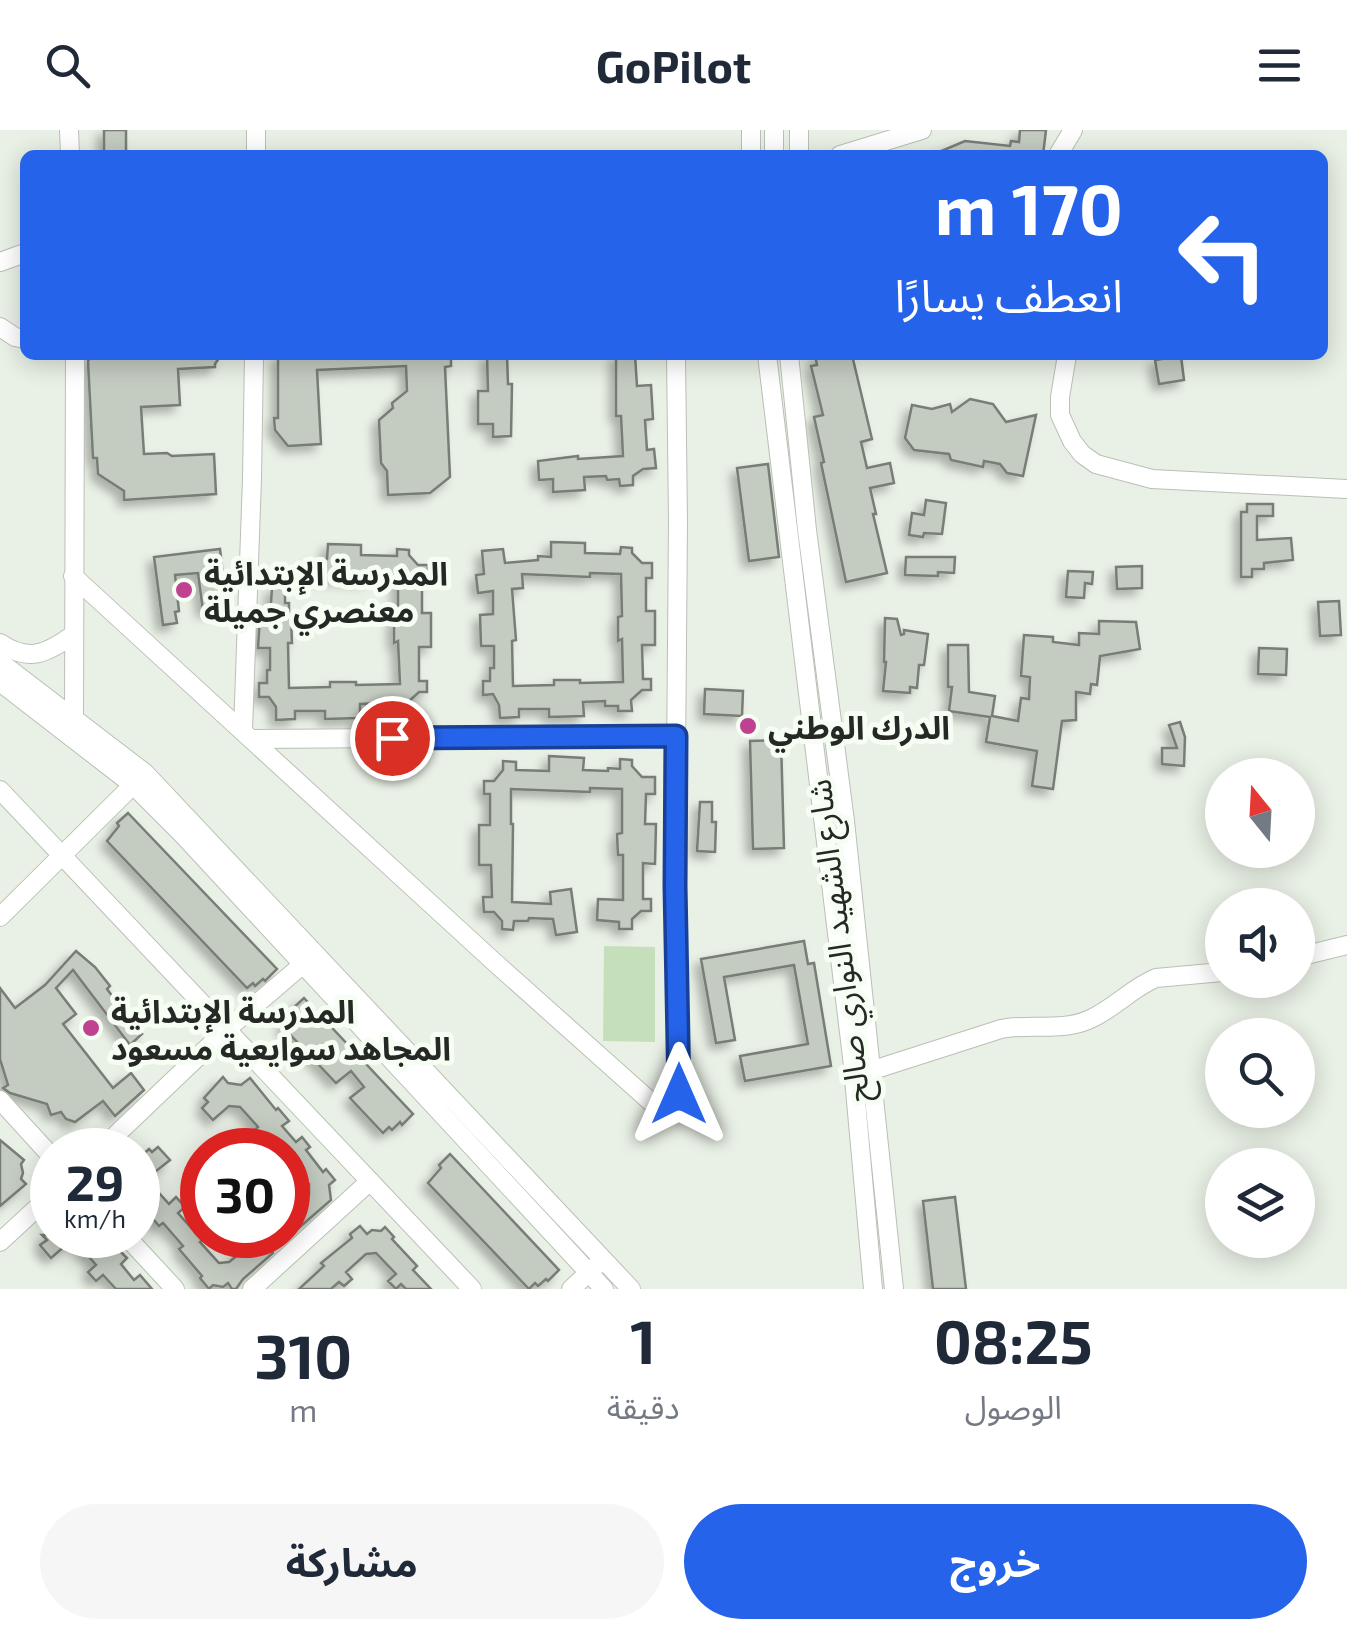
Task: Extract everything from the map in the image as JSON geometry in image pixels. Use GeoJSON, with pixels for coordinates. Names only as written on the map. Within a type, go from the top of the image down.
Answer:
{"type":"FeatureCollection","features":[{"type":"Feature","properties":{"kind":"street"},"geometry":{"type":"LineString","coordinates":[[856,150],[922,130]]}},
{"type":"Feature","properties":{"kind":"street"},"geometry":{"type":"LineString","coordinates":[[74,719],[75,360]]}},
{"type":"Feature","properties":{"kind":"street"},"geometry":{"type":"LineString","coordinates":[[248,734],[254,360]]}},
{"type":"Feature","properties":{"kind":"street"},"geometry":{"type":"LineString","coordinates":[[74,576],[506,973],[651,1102],[666,1107],[679,1094],[675,886],[676,360]]}},
{"type":"Feature","properties":{"kind":"street","name":"شارع الشهيد النواري صالح"},"geometry":{"type":"LineString","coordinates":[[769,360],[852,1058],[873,1289]]}},
{"type":"Feature","properties":{"kind":"street","name":"شارع الشهيد النواري صالح"},"geometry":{"type":"LineString","coordinates":[[790,360],[845,821],[894,1289]]}},
{"type":"Feature","properties":{"kind":"street"},"geometry":{"type":"LineString","coordinates":[[1066,360],[1060,397],[1062,422],[1082,454],[1096,464],[1152,479],[1347,489]]}},
{"type":"Feature","properties":{"kind":"street"},"geometry":{"type":"LineString","coordinates":[[0,648],[37,654],[56,648],[74,634]]}},
{"type":"Feature","properties":{"kind":"street"},"geometry":{"type":"LineString","coordinates":[[0,648],[139,779],[631,1289]]}},
{"type":"Feature","properties":{"kind":"street"},"geometry":{"type":"LineString","coordinates":[[0,682],[139,779]]}},
{"type":"Feature","properties":{"kind":"street"},"geometry":{"type":"LineString","coordinates":[[248,734],[676,736]]}},
{"type":"Feature","properties":{"kind":"street"},"geometry":{"type":"LineString","coordinates":[[0,917],[139,779]]}},
{"type":"Feature","properties":{"kind":"street"},"geometry":{"type":"LineString","coordinates":[[0,790],[472,1289]]}},
{"type":"Feature","properties":{"kind":"street"},"geometry":{"type":"LineString","coordinates":[[1315,953],[1347,945]]}},
{"type":"Feature","properties":{"kind":"street"},"geometry":{"type":"LineString","coordinates":[[123,1128],[226,1030],[309,959]]}},
{"type":"Feature","properties":{"kind":"street"},"geometry":{"type":"LineString","coordinates":[[309,959],[604,1289]]}},
{"type":"Feature","properties":{"kind":"street"},"geometry":{"type":"LineString","coordinates":[[870,1071],[1001,1028],[1066,1026],[1089,1020],[1156,978],[1205,974]]}},
{"type":"Feature","properties":{"kind":"street"},"geometry":{"type":"LineString","coordinates":[[0,1100],[30,1133]]}},
{"type":"Feature","properties":{"kind":"street"},"geometry":{"type":"LineString","coordinates":[[252,1289],[370,1181]]}},
{"type":"Feature","properties":{"kind":"street"},"geometry":{"type":"LineString","coordinates":[[0,1242],[30,1214]]}},
{"type":"Feature","properties":{"kind":"street"},"geometry":{"type":"LineString","coordinates":[[146,1258],[174,1289]]}},
{"type":"Feature","properties":{"kind":"street"},"geometry":{"type":"LineString","coordinates":[[572,1289],[604,1259]]}},
{"type":"Feature","properties":{"kind":"green space"},"geometry":{"type":"Polygon","coordinates":[[[604,946],[655,947],[655,1042],[603,1041],[604,946]]]}},
{"type":"Feature","properties":{"kind":"building"},"geometry":{"type":"Polygon","coordinates":[[[104,130],[126,130],[126,150],[104,150],[104,130]]]}},
{"type":"Feature","properties":{"kind":"building"},"geometry":{"type":"Polygon","coordinates":[[[1020,130],[1046,130],[1044,150],[944,150],[965,141],[1010,146],[1011,141],[1019,142],[1020,130]]]}},
{"type":"Feature","properties":{"kind":"building"},"geometry":{"type":"Polygon","coordinates":[[[218,360],[215,367],[178,369],[180,405],[141,407],[144,454],[214,454],[216,494],[124,500],[124,491],[98,474],[97,458],[93,458],[88,361],[218,360]]]}},
{"type":"Feature","properties":{"kind":"building"},"geometry":{"type":"Polygon","coordinates":[[[278,360],[451,360],[451,366],[445,367],[450,477],[430,493],[388,495],[387,471],[381,463],[379,420],[407,391],[406,366],[317,370],[321,444],[288,446],[275,430],[274,418],[278,418],[278,360]]]}},
{"type":"Feature","properties":{"kind":"building"},"geometry":{"type":"Polygon","coordinates":[[[487,360],[507,360],[508,384],[512,384],[511,436],[493,437],[493,424],[478,424],[478,391],[488,391],[487,360]]]}},
{"type":"Feature","properties":{"kind":"building"},"geometry":{"type":"Polygon","coordinates":[[[616,360],[635,360],[637,386],[651,385],[653,419],[645,420],[647,450],[654,449],[656,468],[643,469],[633,476],[633,485],[620,486],[619,479],[607,480],[606,476],[584,477],[585,490],[553,492],[553,479],[539,480],[538,461],[623,456],[621,416],[616,416],[616,360]]]}},
{"type":"Feature","properties":{"kind":"building"},"geometry":{"type":"Polygon","coordinates":[[[816,360],[853,360],[872,439],[861,442],[867,468],[890,463],[894,483],[870,488],[887,573],[846,582],[814,417],[823,415],[811,366],[817,365],[816,360]]]}},
{"type":"Feature","properties":{"kind":"building"},"geometry":{"type":"Polygon","coordinates":[[[1155,360],[1182,360],[1184,380],[1159,384],[1155,360]]]}},
{"type":"Feature","properties":{"kind":"building"},"geometry":{"type":"Polygon","coordinates":[[[970,399],[993,404],[1006,422],[1036,415],[1023,476],[1007,473],[1000,464],[984,461],[983,467],[951,460],[949,454],[914,450],[905,438],[912,405],[932,409],[950,404],[952,412],[970,399]]]}},
{"type":"Feature","properties":{"kind":"building"},"geometry":{"type":"Polygon","coordinates":[[[768,464],[779,557],[749,561],[737,468],[768,464]]]}},
{"type":"Feature","properties":{"kind":"building"},"geometry":{"type":"Polygon","coordinates":[[[926,500],[946,503],[942,534],[909,535],[912,513],[924,515],[926,500]]]}},
{"type":"Feature","properties":{"kind":"building"},"geometry":{"type":"Polygon","coordinates":[[[1247,504],[1273,504],[1273,516],[1257,516],[1257,540],[1291,538],[1293,560],[1264,563],[1264,569],[1252,569],[1252,577],[1241,577],[1241,512],[1247,512],[1247,504]]]}},
{"type":"Feature","properties":{"kind":"building"},"geometry":{"type":"Polygon","coordinates":[[[551,542],[585,543],[585,553],[620,554],[621,547],[632,548],[642,563],[652,563],[652,578],[646,578],[646,611],[655,611],[655,645],[642,645],[643,679],[651,679],[651,690],[642,690],[631,700],[632,711],[618,711],[618,706],[605,706],[605,701],[583,702],[584,716],[549,717],[549,709],[519,709],[519,717],[500,718],[493,694],[483,695],[483,681],[490,681],[490,668],[494,668],[494,646],[481,646],[480,615],[493,614],[493,591],[478,593],[476,575],[484,574],[482,551],[503,549],[505,563],[551,557],[551,542]],[[522,574],[523,588],[512,589],[516,640],[512,641],[513,686],[554,685],[554,680],[623,682],[622,639],[618,641],[621,574],[522,574]]]}},
{"type":"Feature","properties":{"kind":"building"},"geometry":{"type":"Polygon","coordinates":[[[328,544],[361,545],[361,555],[397,556],[397,549],[409,550],[418,565],[428,565],[428,580],[422,580],[422,613],[431,613],[431,647],[419,647],[419,681],[427,681],[427,692],[419,692],[408,702],[408,713],[394,713],[394,708],[381,708],[381,703],[360,704],[360,718],[325,719],[325,711],[295,711],[295,719],[276,720],[276,707],[269,697],[259,697],[259,683],[267,683],[270,670],[270,648],[258,648],[260,617],[270,616],[272,588],[285,587],[285,603],[289,603],[289,688],[330,687],[330,682],[400,684],[398,641],[394,643],[398,576],[366,575],[366,580],[314,576],[314,559],[327,559],[328,544]]]}},
{"type":"Feature","properties":{"kind":"building"},"geometry":{"type":"Polygon","coordinates":[[[220,549],[227,608],[203,611],[198,573],[175,575],[177,623],[163,625],[154,557],[220,549]]]}},
{"type":"Feature","properties":{"kind":"building"},"geometry":{"type":"Polygon","coordinates":[[[906,557],[955,557],[954,573],[905,575],[906,557]]]}},
{"type":"Feature","properties":{"kind":"building"},"geometry":{"type":"Polygon","coordinates":[[[1142,566],[1142,588],[1117,589],[1116,567],[1142,566]]]}},
{"type":"Feature","properties":{"kind":"building"},"geometry":{"type":"Polygon","coordinates":[[[1068,571],[1093,572],[1092,584],[1085,583],[1084,598],[1066,597],[1068,571]]]}},
{"type":"Feature","properties":{"kind":"building"},"geometry":{"type":"Polygon","coordinates":[[[1339,601],[1341,635],[1320,636],[1318,602],[1339,601]]]}},
{"type":"Feature","properties":{"kind":"building"},"geometry":{"type":"Polygon","coordinates":[[[885,618],[897,619],[901,635],[904,630],[928,634],[917,688],[910,687],[910,693],[883,691],[885,618]]]}},
{"type":"Feature","properties":{"kind":"building"},"geometry":{"type":"Polygon","coordinates":[[[1099,621],[1136,622],[1140,649],[1100,656],[1097,685],[1091,684],[1090,694],[1076,692],[1076,720],[1062,721],[1053,789],[1032,786],[1037,751],[986,742],[990,717],[949,711],[952,687],[948,687],[948,645],[968,645],[969,692],[995,696],[992,716],[1018,721],[1021,698],[1029,699],[1030,677],[1021,676],[1024,635],[1053,637],[1053,642],[1079,645],[1079,633],[1099,634],[1099,621]]]}},
{"type":"Feature","properties":{"kind":"building"},"geometry":{"type":"Polygon","coordinates":[[[1259,648],[1287,649],[1286,675],[1258,674],[1259,648]]]}},
{"type":"Feature","properties":{"kind":"building"},"geometry":{"type":"Polygon","coordinates":[[[705,689],[743,691],[742,716],[704,714],[705,689]]]}},
{"type":"Feature","properties":{"kind":"building"},"geometry":{"type":"Polygon","coordinates":[[[1180,722],[1185,737],[1184,766],[1162,764],[1162,748],[1177,748],[1169,725],[1180,722]]]}},
{"type":"Feature","properties":{"kind":"building"},"geometry":{"type":"Polygon","coordinates":[[[781,740],[784,848],[753,849],[750,741],[781,740]]]}},
{"type":"Feature","properties":{"kind":"building"},"geometry":{"type":"Polygon","coordinates":[[[549,756],[584,758],[583,770],[620,769],[620,759],[632,760],[632,766],[642,777],[655,777],[655,794],[646,794],[645,824],[656,824],[655,864],[643,863],[643,899],[651,899],[651,911],[641,911],[632,919],[632,929],[619,929],[619,922],[597,920],[598,899],[623,900],[623,855],[618,855],[617,834],[622,833],[622,789],[511,789],[512,902],[551,904],[550,892],[571,889],[577,932],[556,935],[553,919],[529,918],[514,921],[513,930],[502,929],[502,921],[494,912],[484,912],[483,897],[492,897],[491,865],[479,865],[479,825],[490,825],[490,794],[484,794],[484,781],[494,781],[503,770],[503,761],[516,762],[516,770],[549,771],[549,756]]]}},
{"type":"Feature","properties":{"kind":"building"},"geometry":{"type":"Polygon","coordinates":[[[700,802],[712,802],[715,852],[697,851],[700,802]]]}},
{"type":"Feature","properties":{"kind":"building"},"geometry":{"type":"Polygon","coordinates":[[[128,813],[277,969],[265,981],[247,988],[107,841],[128,813]]]}},
{"type":"Feature","properties":{"kind":"building"},"geometry":{"type":"Polygon","coordinates":[[[804,941],[808,964],[814,963],[831,1066],[745,1081],[740,1056],[808,1044],[794,965],[724,977],[735,1040],[716,1043],[701,959],[804,941]]]}},
{"type":"Feature","properties":{"kind":"building"},"geometry":{"type":"Polygon","coordinates":[[[76,951],[95,967],[110,986],[107,989],[118,1006],[142,1034],[130,1045],[73,970],[56,988],[76,1014],[63,1024],[113,1088],[131,1073],[144,1090],[115,1116],[103,1101],[75,1122],[61,1112],[51,1115],[47,1104],[3,1088],[8,1085],[0,1059],[0,988],[15,1008],[45,985],[76,951]]]}},
{"type":"Feature","properties":{"kind":"building"},"geometry":{"type":"Polygon","coordinates":[[[304,998],[413,1114],[402,1125],[400,1122],[383,1133],[350,1098],[364,1087],[351,1071],[336,1083],[282,1026],[304,998]]]}},
{"type":"Feature","properties":{"kind":"building"},"geometry":{"type":"Polygon","coordinates":[[[223,1077],[228,1083],[241,1085],[250,1078],[289,1121],[284,1128],[257,1128],[240,1107],[229,1106],[213,1120],[202,1108],[208,1102],[204,1098],[223,1077]]]}},
{"type":"Feature","properties":{"kind":"building"},"geometry":{"type":"Polygon","coordinates":[[[0,1140],[24,1160],[21,1179],[26,1184],[0,1206],[0,1140]]]}},
{"type":"Feature","properties":{"kind":"building"},"geometry":{"type":"Polygon","coordinates":[[[160,1149],[170,1160],[160,1168],[160,1149]]]}},
{"type":"Feature","properties":{"kind":"building"},"geometry":{"type":"Polygon","coordinates":[[[450,1154],[559,1270],[548,1281],[538,1286],[535,1283],[529,1289],[428,1183],[450,1154]]]}},
{"type":"Feature","properties":{"kind":"building"},"geometry":{"type":"Polygon","coordinates":[[[310,1155],[335,1180],[329,1185],[331,1200],[310,1218],[310,1155]]]}},
{"type":"Feature","properties":{"kind":"building"},"geometry":{"type":"Polygon","coordinates":[[[160,1194],[169,1204],[176,1197],[180,1201],[180,1243],[163,1223],[160,1225],[160,1194]]]}},
{"type":"Feature","properties":{"kind":"building"},"geometry":{"type":"Polygon","coordinates":[[[955,1197],[966,1289],[933,1289],[923,1201],[955,1197]]]}},
{"type":"Feature","properties":{"kind":"building"},"geometry":{"type":"Polygon","coordinates":[[[360,1226],[367,1234],[385,1227],[417,1266],[413,1270],[431,1289],[406,1289],[401,1284],[396,1289],[388,1281],[396,1274],[376,1253],[366,1254],[346,1272],[352,1279],[344,1286],[339,1282],[331,1289],[299,1289],[360,1226]]]}},
{"type":"Feature","properties":{"kind":"building"},"geometry":{"type":"Polygon","coordinates":[[[90,1258],[127,1258],[121,1264],[134,1280],[140,1275],[152,1289],[116,1289],[103,1275],[96,1281],[88,1272],[96,1265],[90,1258]]]}},
{"type":"Feature","properties":{"kind":"building"},"geometry":{"type":"Polygon","coordinates":[[[187,1258],[214,1258],[219,1263],[234,1258],[267,1258],[236,1289],[228,1283],[209,1289],[187,1258]]]}},
{"type":"Feature","properties":{"kind":"place","name":"المدرسة الإبتدائية معنصري جميلة"},"geometry":{"type":"Point","coordinates":[184,590]}},
{"type":"Feature","properties":{"kind":"place","name":"الدرك الوطني"},"geometry":{"type":"Point","coordinates":[748,726]}},
{"type":"Feature","properties":{"kind":"place","name":"المدرسة الإبتدائية المجاهد سوايعية مسعود"},"geometry":{"type":"Point","coordinates":[91,1028]}},
{"type":"Feature","properties":{"kind":"route"},"geometry":{"type":"LineString","coordinates":[[392,738],[676,736],[679,1094]]}}]}
